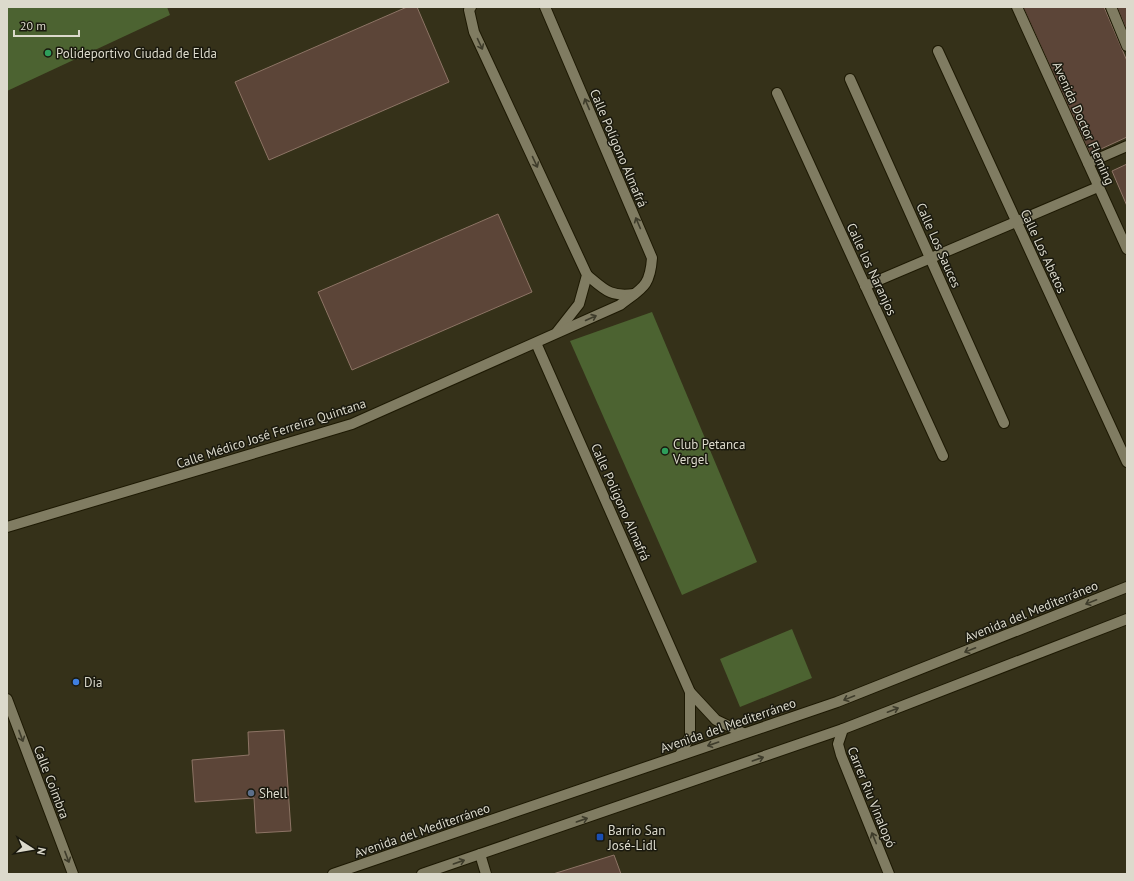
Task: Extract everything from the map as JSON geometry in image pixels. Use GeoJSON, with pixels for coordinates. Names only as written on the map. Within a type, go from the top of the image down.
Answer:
{"type":"FeatureCollection","features":[{"type":"Feature","properties":{"kind":"street"},"geometry":{"type":"LineString","coordinates":[[471,7],[469,10],[474,32],[587,275],[608,292],[619,296],[634,294]]}},
{"type":"Feature","properties":{"kind":"street","name":"Calle Polígono Almafrá"},"geometry":{"type":"LineString","coordinates":[[545,7],[652,258],[651,275],[644,287],[620,305],[536,343],[690,692],[716,720],[743,733]]}},
{"type":"Feature","properties":{"kind":"street","name":"Avenida Doctor Fleming"},"geometry":{"type":"LineString","coordinates":[[1017,7],[1098,187],[1123,231],[1127,249]]}},
{"type":"Feature","properties":{"kind":"street"},"geometry":{"type":"LineString","coordinates":[[1110,7],[1127,46]]}},
{"type":"Feature","properties":{"kind":"street","name":"Calle Los Abetos"},"geometry":{"type":"LineString","coordinates":[[938,51],[1127,462]]}},
{"type":"Feature","properties":{"kind":"street","name":"Calle Los Sauces"},"geometry":{"type":"LineString","coordinates":[[850,79],[1004,423]]}},
{"type":"Feature","properties":{"kind":"street","name":"Calle los Naranjos"},"geometry":{"type":"LineString","coordinates":[[777,93],[943,456]]}},
{"type":"Feature","properties":{"kind":"street"},"geometry":{"type":"LineString","coordinates":[[1088,163],[1127,146]]}},
{"type":"Feature","properties":{"kind":"street"},"geometry":{"type":"LineString","coordinates":[[865,286],[1098,187]]}},
{"type":"Feature","properties":{"kind":"street","name":"Calle Polígono Almafrá"},"geometry":{"type":"LineString","coordinates":[[556,334],[579,304],[587,275]]}},
{"type":"Feature","properties":{"kind":"street","name":"Calle Médico José Ferreira Quintana"},"geometry":{"type":"LineString","coordinates":[[7,527],[352,424],[536,343]]}},
{"type":"Feature","properties":{"kind":"street","name":"Avenida del Mediterráneo"},"geometry":{"type":"LineString","coordinates":[[333,874],[837,702],[1127,587]]}},
{"type":"Feature","properties":{"kind":"street"},"geometry":{"type":"LineString","coordinates":[[422,874],[843,729],[1127,620]]}},
{"type":"Feature","properties":{"kind":"street","name":"Calle Polígono Almafrá"},"geometry":{"type":"LineString","coordinates":[[680,755],[690,736],[690,692]]}},
{"type":"Feature","properties":{"kind":"street","name":"Calle Coimbra"},"geometry":{"type":"LineString","coordinates":[[7,699],[73,874]]}},
{"type":"Feature","properties":{"kind":"street","name":"Carrer Riu Vinalopó"},"geometry":{"type":"LineString","coordinates":[[843,729],[838,744],[841,755],[889,874]]}},
{"type":"Feature","properties":{"kind":"street"},"geometry":{"type":"LineString","coordinates":[[480,854],[486,874]]}},
{"type":"Feature","properties":{"kind":"green space","name":"Polideportivo Ciudad de Elda"},"geometry":{"type":"Polygon","coordinates":[[[7,7],[167,7],[170,15],[7,91],[7,7]]]}},
{"type":"Feature","properties":{"kind":"green space","name":"Club Petanca Vergel"},"geometry":{"type":"Polygon","coordinates":[[[652,312],[757,562],[682,595],[570,341],[652,312]]]}},
{"type":"Feature","properties":{"kind":"green space"},"geometry":{"type":"Polygon","coordinates":[[[792,629],[812,678],[740,707],[720,659],[792,629]]]}},
{"type":"Feature","properties":{"kind":"building"},"geometry":{"type":"Polygon","coordinates":[[[407,7],[417,7],[449,82],[269,160],[235,82],[407,7]]]}},
{"type":"Feature","properties":{"kind":"building"},"geometry":{"type":"Polygon","coordinates":[[[1023,7],[1104,7],[1127,61],[1127,137],[1090,154],[1023,7]]]}},
{"type":"Feature","properties":{"kind":"building"},"geometry":{"type":"Polygon","coordinates":[[[1117,7],[1127,7],[1127,31],[1117,7]]]}},
{"type":"Feature","properties":{"kind":"building"},"geometry":{"type":"Polygon","coordinates":[[[1127,164],[1127,206],[1112,171],[1127,164]]]}},
{"type":"Feature","properties":{"kind":"building"},"geometry":{"type":"Polygon","coordinates":[[[498,214],[532,292],[352,370],[318,292],[498,214]]]}},
{"type":"Feature","properties":{"kind":"building"},"geometry":{"type":"Polygon","coordinates":[[[284,730],[291,831],[256,833],[254,798],[195,802],[192,760],[249,755],[248,732],[284,730]]]}},
{"type":"Feature","properties":{"kind":"building"},"geometry":{"type":"Polygon","coordinates":[[[614,855],[621,874],[553,874],[614,855]]]}},
{"type":"Feature","properties":{"kind":"place","name":"Polideportivo Ciudad de Elda"},"geometry":{"type":"Point","coordinates":[48,53]}},
{"type":"Feature","properties":{"kind":"place","name":"Club Petanca Vergel"},"geometry":{"type":"Point","coordinates":[665,451]}},
{"type":"Feature","properties":{"kind":"place","name":"Dia"},"geometry":{"type":"Point","coordinates":[76,682]}},
{"type":"Feature","properties":{"kind":"place","name":"Shell"},"geometry":{"type":"Point","coordinates":[251,793]}},
{"type":"Feature","properties":{"kind":"place","name":"Barrio San José-Lidl"},"geometry":{"type":"Point","coordinates":[600,837]}}]}
